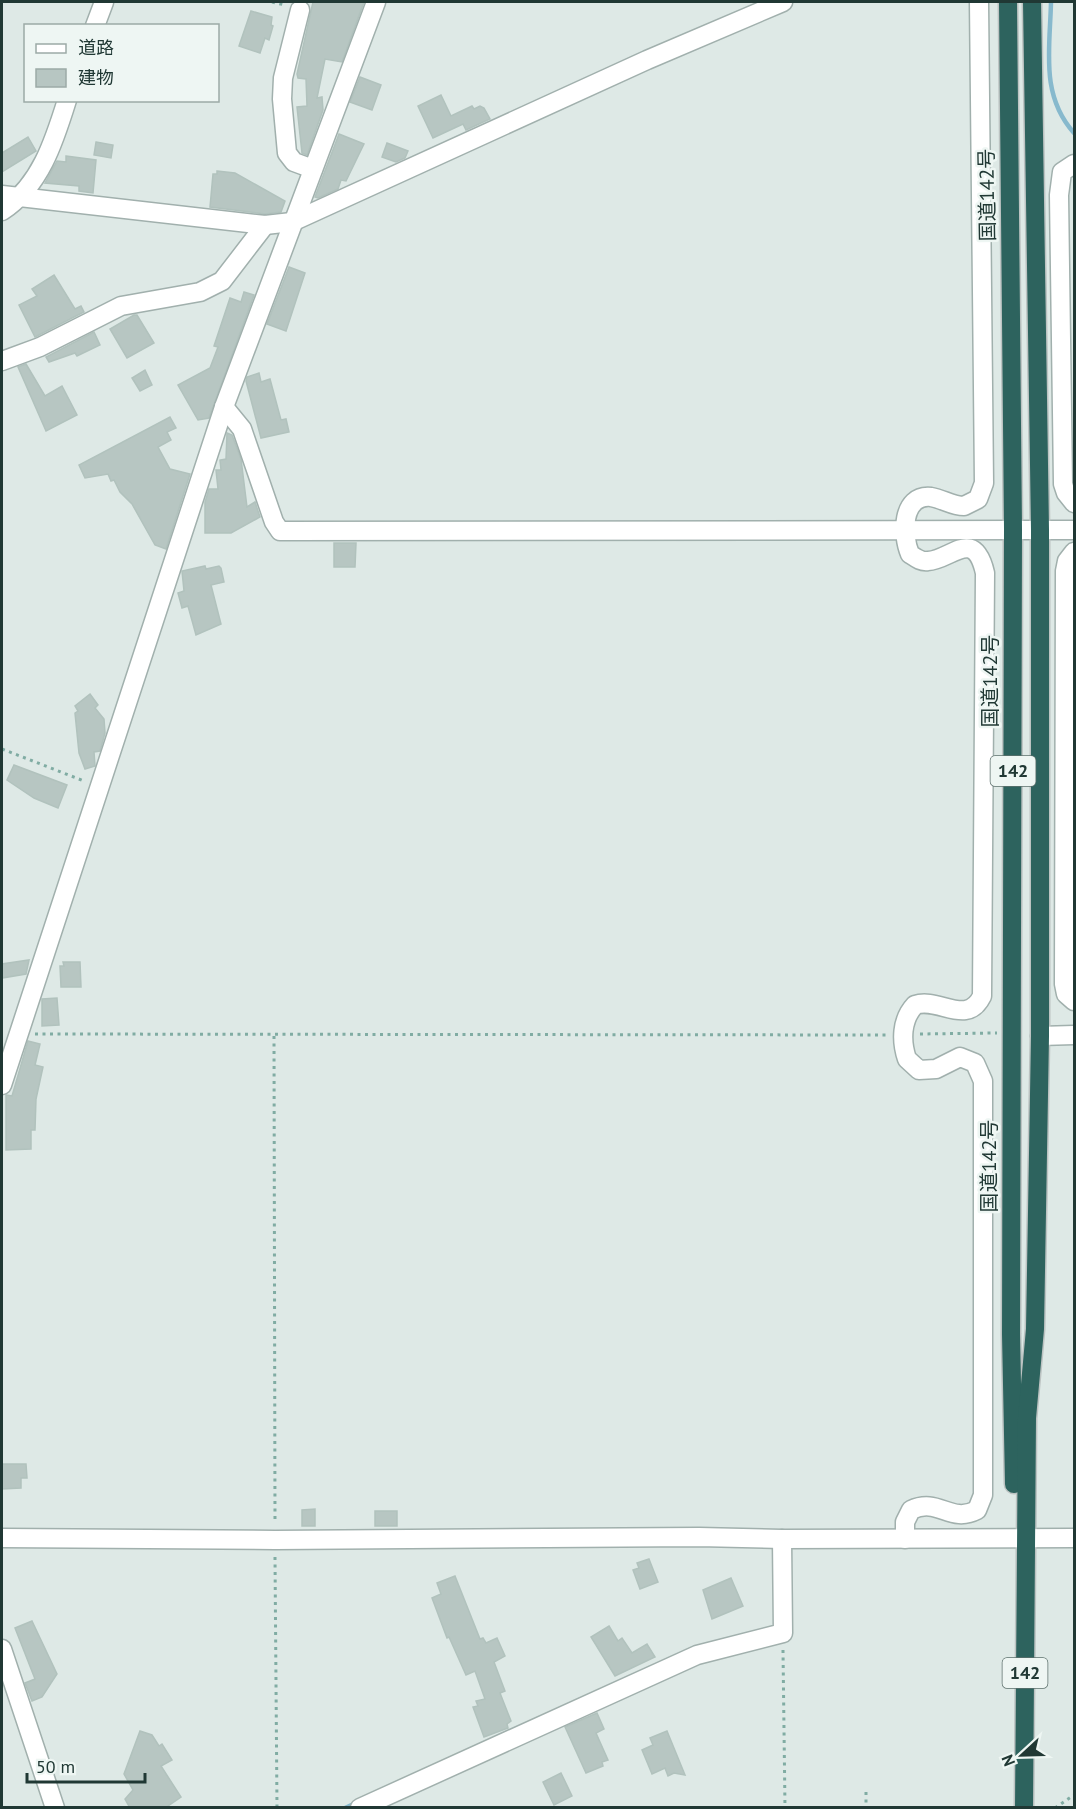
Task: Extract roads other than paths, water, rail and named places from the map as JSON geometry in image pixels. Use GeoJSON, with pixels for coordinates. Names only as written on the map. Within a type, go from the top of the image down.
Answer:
{"type":"FeatureCollection","features":[{"type":"Feature","properties":{"kind":"highway","name":"国道142号"},"geometry":{"type":"LineString","coordinates":[[1008,2],[1013,529],[1011,1334],[1015,1501],[1026,1538]]}},
{"type":"Feature","properties":{"kind":"highway","name":"国道142号"},"geometry":{"type":"LineString","coordinates":[[1024,1808],[1027,1418],[1035,1329],[1040,1036],[1040,530],[1032,2]]}},
{"type":"Feature","properties":{"kind":"street"},"geometry":{"type":"LineString","coordinates":[[96,24],[104,2]]}},
{"type":"Feature","properties":{"kind":"street"},"geometry":{"type":"LineString","coordinates":[[2,1085],[224,407],[376,2]]}},
{"type":"Feature","properties":{"kind":"street"},"geometry":{"type":"LineString","coordinates":[[2,195],[265,225],[292,222],[647,60],[783,2]]}},
{"type":"Feature","properties":{"kind":"street"},"geometry":{"type":"LineString","coordinates":[[905,1539],[905,1522],[911,1510],[927,1504],[962,1515],[977,1509],[983,1495],[983,1081],[975,1063],[960,1057],[936,1069],[920,1070],[907,1059],[904,1035],[904,1019],[915,1005],[931,1002],[958,1012],[966,1011],[974,1008],[982,996],[985,573],[977,555],[963,548],[931,561],[916,558],[910,554],[906,545],[908,508],[915,502],[931,497],[964,506],[978,499],[984,483],[979,2]]}},
{"type":"Feature","properties":{"kind":"street"},"geometry":{"type":"LineString","coordinates":[[300,10],[283,78],[282,99],[287,153],[294,162],[313,169]]}},
{"type":"Feature","properties":{"kind":"street"},"geometry":{"type":"LineString","coordinates":[[2,211],[21,196],[51,149],[67,102]]}},
{"type":"Feature","properties":{"kind":"street"},"geometry":{"type":"LineString","coordinates":[[1074,164],[1062,172],[1059,195],[1063,484],[1065,493],[1074,503]]}},
{"type":"Feature","properties":{"kind":"street"},"geometry":{"type":"LineString","coordinates":[[1035,196],[1059,195]]}},
{"type":"Feature","properties":{"kind":"street"},"geometry":{"type":"LineString","coordinates":[[2,361],[40,347],[121,306],[200,292],[214,287],[229,273],[265,225]]}},
{"type":"Feature","properties":{"kind":"street"},"geometry":{"type":"LineString","coordinates":[[224,407],[242,429],[274,522],[280,531],[1074,530]]}},
{"type":"Feature","properties":{"kind":"street"},"geometry":{"type":"LineString","coordinates":[[1074,552],[1066,561],[1065,571],[1064,984],[1066,994],[1074,1002]]}},
{"type":"Feature","properties":{"kind":"street"},"geometry":{"type":"LineString","coordinates":[[1040,1036],[1074,1035]]}},
{"type":"Feature","properties":{"kind":"street"},"geometry":{"type":"LineString","coordinates":[[2,1538],[275,1540],[699,1537],[1074,1538]]}},
{"type":"Feature","properties":{"kind":"street"},"geometry":{"type":"LineString","coordinates":[[360,1808],[697,1655],[783,1633],[782,1539]]}},
{"type":"Feature","properties":{"kind":"street"},"geometry":{"type":"LineString","coordinates":[[2,1649],[55,1808]]}},
{"type":"Feature","properties":{"kind":"waterway"},"geometry":{"type":"LineString","coordinates":[[1051,2],[1049,71],[1056,103],[1074,133]]}},
{"type":"Feature","properties":{"kind":"waterway"},"geometry":{"type":"LineString","coordinates":[[345,1808],[358,1802]]}}]}
